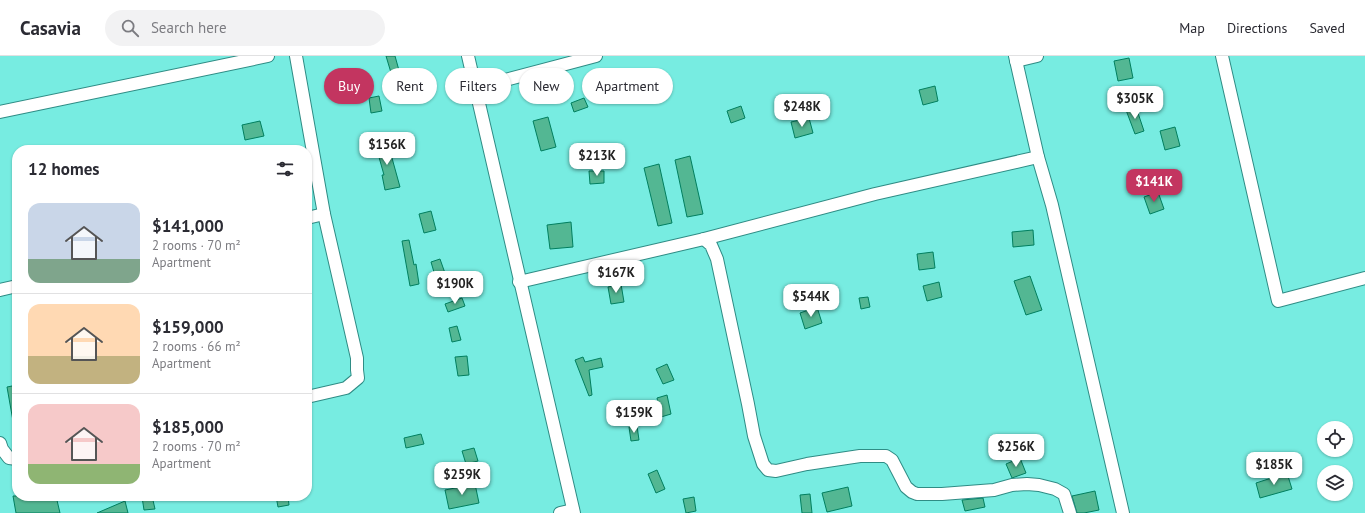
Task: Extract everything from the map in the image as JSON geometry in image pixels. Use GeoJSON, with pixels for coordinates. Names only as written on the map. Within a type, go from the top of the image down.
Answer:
{"type":"FeatureCollection","features":[{"type":"Feature","properties":{"kind":"street"},"geometry":{"type":"LineString","coordinates":[[0,112],[268,56]]}},
{"type":"Feature","properties":{"kind":"street"},"geometry":{"type":"LineString","coordinates":[[296,56],[312,145]]}},
{"type":"Feature","properties":{"kind":"street"},"geometry":{"type":"LineString","coordinates":[[468,56],[471,68]]}},
{"type":"Feature","properties":{"kind":"street"},"geometry":{"type":"LineString","coordinates":[[511,78],[596,56]]}},
{"type":"Feature","properties":{"kind":"street"},"geometry":{"type":"LineString","coordinates":[[1037,56],[1015,59],[1038,157],[1052,205],[1123,513]]}},
{"type":"Feature","properties":{"kind":"street"},"geometry":{"type":"LineString","coordinates":[[1222,56],[1278,301],[1365,278]]}},
{"type":"Feature","properties":{"kind":"street"},"geometry":{"type":"LineString","coordinates":[[479,104],[573,511],[560,513]]}},
{"type":"Feature","properties":{"kind":"street"},"geometry":{"type":"LineString","coordinates":[[312,146],[324,214],[358,358],[358,378],[346,388],[312,396]]}},
{"type":"Feature","properties":{"kind":"street"},"geometry":{"type":"LineString","coordinates":[[520,282],[704,238],[875,194],[1038,157]]}},
{"type":"Feature","properties":{"kind":"street"},"geometry":{"type":"LineString","coordinates":[[312,217],[324,214]]}},
{"type":"Feature","properties":{"kind":"street"},"geometry":{"type":"LineString","coordinates":[[704,238],[711,245],[717,259],[747,396],[754,436],[763,464],[768,470],[776,471],[807,464],[860,456],[886,456],[892,460],[906,487],[917,494],[942,494],[994,490],[1012,485],[1039,485],[1055,489],[1064,494],[1070,513]]}},
{"type":"Feature","properties":{"kind":"street"},"geometry":{"type":"LineString","coordinates":[[0,290],[12,287]]}},
{"type":"Feature","properties":{"kind":"street"},"geometry":{"type":"LineString","coordinates":[[0,443],[2,449],[9,458],[12,458]]}},
{"type":"Feature","properties":{"kind":"building"},"geometry":{"type":"Polygon","coordinates":[[[386,56],[395,56],[398,68],[390,68],[386,56]]]}},
{"type":"Feature","properties":{"kind":"building"},"geometry":{"type":"Polygon","coordinates":[[[1129,58],[1133,78],[1118,81],[1114,61],[1129,58]]]}},
{"type":"Feature","properties":{"kind":"building"},"geometry":{"type":"Polygon","coordinates":[[[935,86],[938,101],[923,105],[919,90],[935,86]]]}},
{"type":"Feature","properties":{"kind":"building"},"geometry":{"type":"Polygon","coordinates":[[[379,96],[382,111],[371,113],[370,104],[374,104],[374,97],[379,96]]]}},
{"type":"Feature","properties":{"kind":"building"},"geometry":{"type":"Polygon","coordinates":[[[582,99],[582,104],[587,104],[588,107],[574,112],[571,104],[574,104],[574,102],[582,99]]]}},
{"type":"Feature","properties":{"kind":"building"},"geometry":{"type":"Polygon","coordinates":[[[741,106],[745,118],[731,123],[727,111],[741,106]]]}},
{"type":"Feature","properties":{"kind":"building"},"geometry":{"type":"Polygon","coordinates":[[[1136,107],[1144,131],[1135,134],[1126,110],[1136,107]]]}},
{"type":"Feature","properties":{"kind":"building"},"geometry":{"type":"Polygon","coordinates":[[[548,117],[556,147],[541,151],[533,121],[548,117]]]}},
{"type":"Feature","properties":{"kind":"building"},"geometry":{"type":"Polygon","coordinates":[[[809,118],[813,133],[795,138],[791,122],[809,118]]]}},
{"type":"Feature","properties":{"kind":"building"},"geometry":{"type":"Polygon","coordinates":[[[260,121],[264,136],[245,140],[242,125],[260,121]]]}},
{"type":"Feature","properties":{"kind":"building"},"geometry":{"type":"Polygon","coordinates":[[[1175,127],[1180,146],[1165,150],[1160,131],[1175,127]]]}},
{"type":"Feature","properties":{"kind":"building"},"geometry":{"type":"Polygon","coordinates":[[[387,140],[400,187],[385,190],[382,175],[384,175],[375,143],[387,140]]]}},
{"type":"Feature","properties":{"kind":"building"},"geometry":{"type":"Polygon","coordinates":[[[690,156],[703,214],[687,217],[675,160],[690,156]]]}},
{"type":"Feature","properties":{"kind":"building"},"geometry":{"type":"Polygon","coordinates":[[[659,164],[672,223],[658,226],[644,168],[659,164]]]}},
{"type":"Feature","properties":{"kind":"building"},"geometry":{"type":"Polygon","coordinates":[[[589,171],[604,171],[604,183],[590,184],[589,171]]]}},
{"type":"Feature","properties":{"kind":"building"},"geometry":{"type":"Polygon","coordinates":[[[1158,192],[1164,209],[1150,214],[1144,197],[1158,192]]]}},
{"type":"Feature","properties":{"kind":"building"},"geometry":{"type":"Polygon","coordinates":[[[431,211],[436,230],[424,233],[419,214],[431,211]]]}},
{"type":"Feature","properties":{"kind":"building"},"geometry":{"type":"Polygon","coordinates":[[[571,222],[573,247],[550,249],[547,225],[571,222]]]}},
{"type":"Feature","properties":{"kind":"building"},"geometry":{"type":"Polygon","coordinates":[[[1033,230],[1034,245],[1013,247],[1012,232],[1033,230]]]}},
{"type":"Feature","properties":{"kind":"building"},"geometry":{"type":"Polygon","coordinates":[[[409,240],[414,265],[416,264],[419,284],[410,286],[402,241],[409,240]]]}},
{"type":"Feature","properties":{"kind":"building"},"geometry":{"type":"Polygon","coordinates":[[[933,252],[935,268],[919,270],[917,254],[933,252]]]}},
{"type":"Feature","properties":{"kind":"building"},"geometry":{"type":"Polygon","coordinates":[[[440,259],[446,276],[436,279],[431,262],[440,259]]]}},
{"type":"Feature","properties":{"kind":"building"},"geometry":{"type":"Polygon","coordinates":[[[1030,276],[1042,310],[1026,315],[1014,281],[1030,276]]]}},
{"type":"Feature","properties":{"kind":"building"},"geometry":{"type":"Polygon","coordinates":[[[939,282],[942,297],[927,301],[923,286],[939,282]]]}},
{"type":"Feature","properties":{"kind":"building"},"geometry":{"type":"Polygon","coordinates":[[[621,284],[624,302],[611,304],[608,287],[621,284]]]}},
{"type":"Feature","properties":{"kind":"building"},"geometry":{"type":"Polygon","coordinates":[[[868,297],[870,307],[861,309],[859,298],[868,297]]]}},
{"type":"Feature","properties":{"kind":"building"},"geometry":{"type":"Polygon","coordinates":[[[462,298],[465,306],[448,312],[445,304],[462,298]]]}},
{"type":"Feature","properties":{"kind":"building"},"geometry":{"type":"Polygon","coordinates":[[[817,307],[822,323],[805,329],[800,313],[817,307]]]}},
{"type":"Feature","properties":{"kind":"building"},"geometry":{"type":"Polygon","coordinates":[[[457,326],[461,340],[452,342],[449,328],[457,326]]]}},
{"type":"Feature","properties":{"kind":"building"},"geometry":{"type":"Polygon","coordinates":[[[467,356],[469,375],[458,376],[455,357],[467,356]]]}},
{"type":"Feature","properties":{"kind":"building"},"geometry":{"type":"Polygon","coordinates":[[[583,357],[585,362],[601,358],[603,367],[589,370],[592,395],[589,396],[575,360],[583,357]]]}},
{"type":"Feature","properties":{"kind":"building"},"geometry":{"type":"Polygon","coordinates":[[[667,364],[674,380],[663,384],[656,369],[667,364]]]}},
{"type":"Feature","properties":{"kind":"building"},"geometry":{"type":"Polygon","coordinates":[[[12,386],[12,415],[7,387],[12,386]]]}},
{"type":"Feature","properties":{"kind":"building"},"geometry":{"type":"Polygon","coordinates":[[[667,395],[671,414],[661,417],[657,398],[667,395]]]}},
{"type":"Feature","properties":{"kind":"building"},"geometry":{"type":"Polygon","coordinates":[[[637,426],[639,440],[631,441],[629,427],[637,426]]]}},
{"type":"Feature","properties":{"kind":"building"},"geometry":{"type":"Polygon","coordinates":[[[421,434],[424,444],[406,448],[404,438],[421,434]]]}},
{"type":"Feature","properties":{"kind":"building"},"geometry":{"type":"Polygon","coordinates":[[[474,448],[478,461],[466,464],[462,451],[474,448]]]}},
{"type":"Feature","properties":{"kind":"building"},"geometry":{"type":"Polygon","coordinates":[[[1020,458],[1026,473],[1012,478],[1006,464],[1020,458]]]}},
{"type":"Feature","properties":{"kind":"building"},"geometry":{"type":"Polygon","coordinates":[[[657,470],[665,489],[656,493],[648,474],[657,470]]]}},
{"type":"Feature","properties":{"kind":"building"},"geometry":{"type":"Polygon","coordinates":[[[1287,473],[1292,489],[1260,498],[1256,483],[1287,473]]]}},
{"type":"Feature","properties":{"kind":"building"},"geometry":{"type":"Polygon","coordinates":[[[475,484],[479,503],[449,509],[445,490],[475,484]]]}},
{"type":"Feature","properties":{"kind":"building"},"geometry":{"type":"Polygon","coordinates":[[[848,487],[852,506],[827,512],[822,493],[848,487]]]}},
{"type":"Feature","properties":{"kind":"building"},"geometry":{"type":"Polygon","coordinates":[[[1095,491],[1099,510],[1077,513],[1072,496],[1095,491]]]}},
{"type":"Feature","properties":{"kind":"building"},"geometry":{"type":"Polygon","coordinates":[[[810,494],[812,513],[802,513],[800,495],[810,494]]]}},
{"type":"Feature","properties":{"kind":"building"},"geometry":{"type":"Polygon","coordinates":[[[694,497],[696,511],[686,513],[683,499],[694,497]]]}},
{"type":"Feature","properties":{"kind":"building"},"geometry":{"type":"Polygon","coordinates":[[[983,498],[985,507],[965,511],[962,500],[983,498]]]}},
{"type":"Feature","properties":{"kind":"building"},"geometry":{"type":"Polygon","coordinates":[[[14,501],[57,501],[60,513],[16,513],[14,501]]]}},
{"type":"Feature","properties":{"kind":"building"},"geometry":{"type":"Polygon","coordinates":[[[125,501],[128,513],[97,513],[125,501]]]}},
{"type":"Feature","properties":{"kind":"building"},"geometry":{"type":"Polygon","coordinates":[[[143,501],[153,501],[155,509],[144,510],[143,501]]]}},
{"type":"Feature","properties":{"kind":"building"},"geometry":{"type":"Polygon","coordinates":[[[277,501],[289,501],[289,505],[278,507],[277,501]]]}}]}
